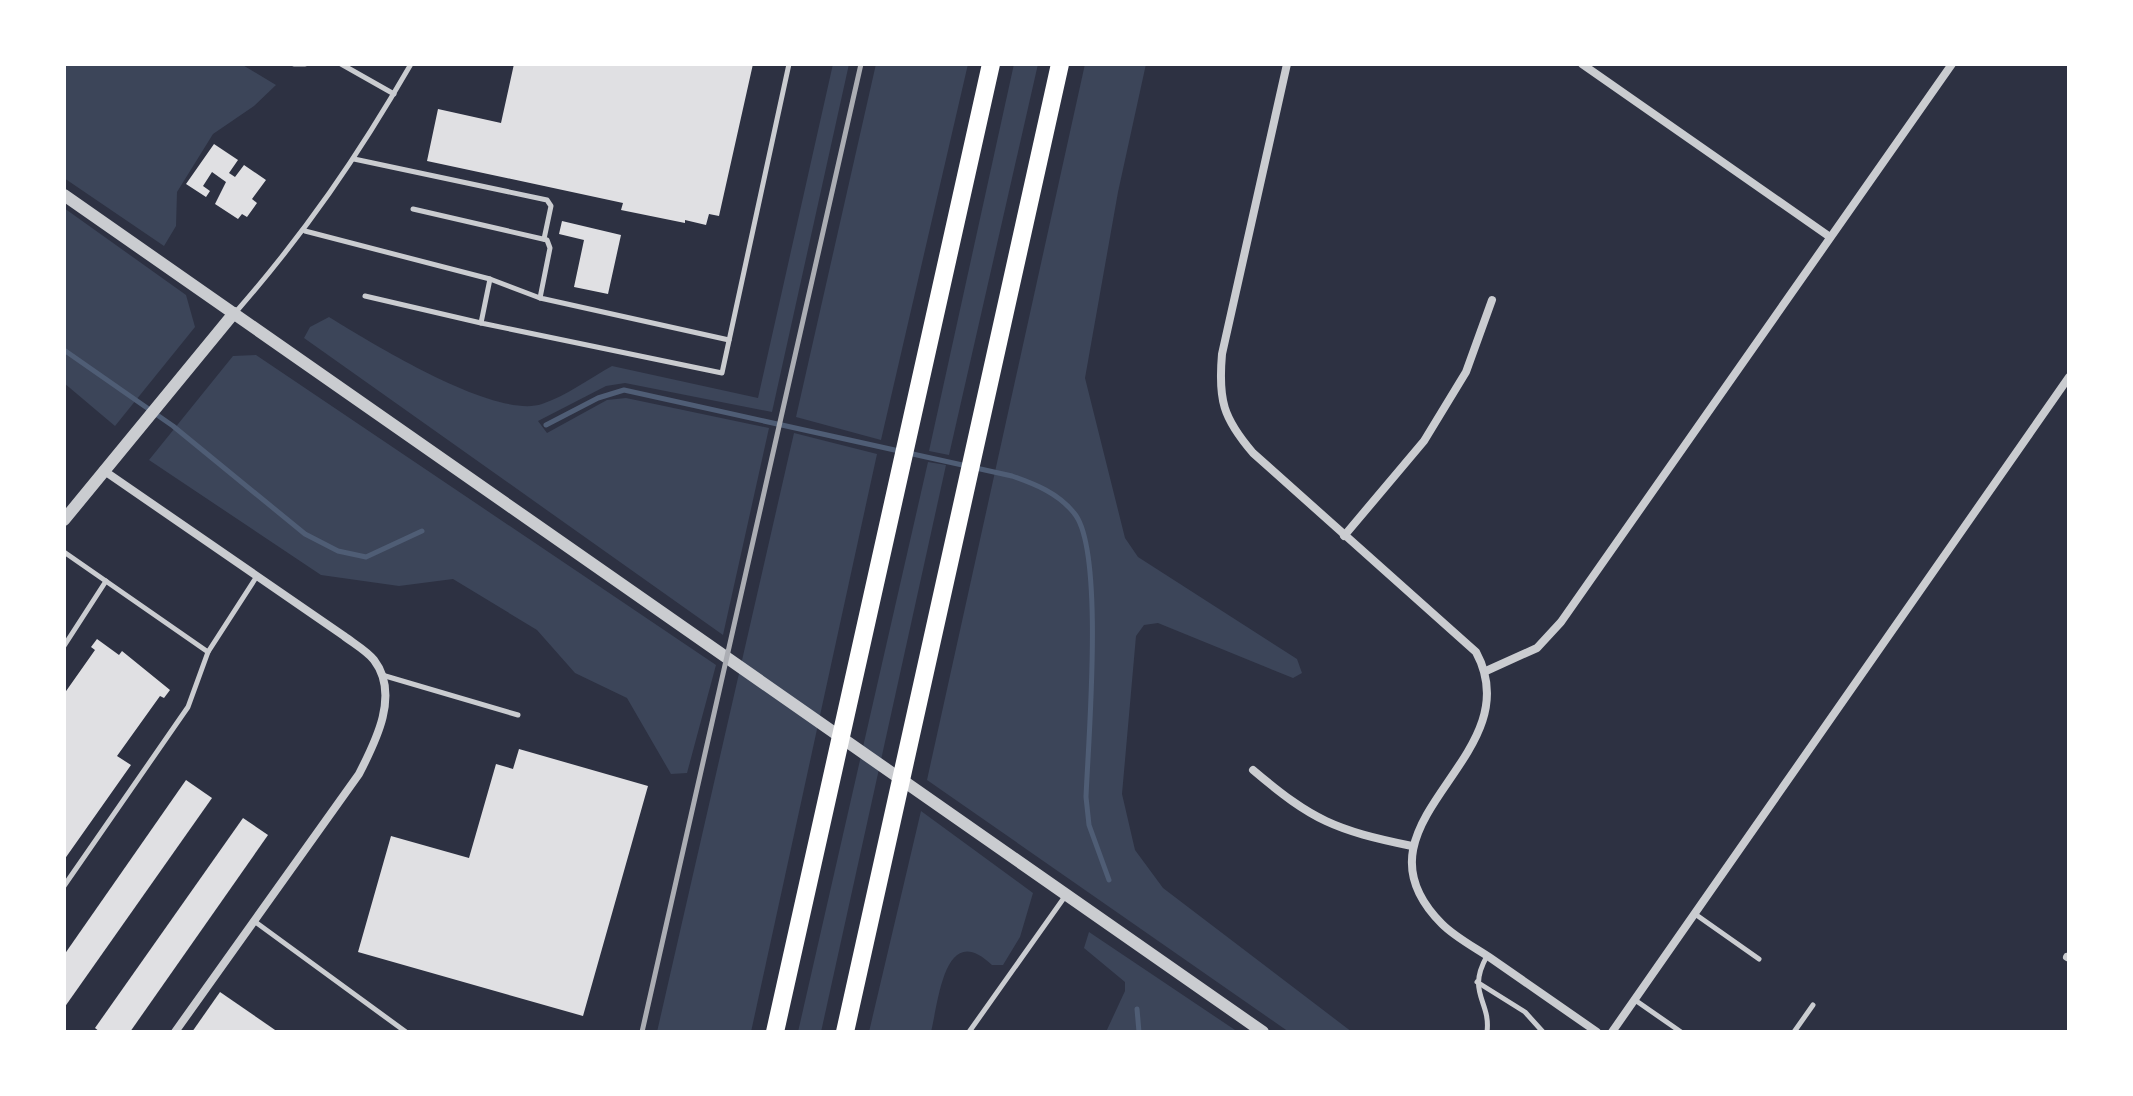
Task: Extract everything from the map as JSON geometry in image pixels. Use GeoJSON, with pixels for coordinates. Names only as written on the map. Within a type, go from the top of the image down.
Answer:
{"type":"FeatureCollection","features":[{"type":"Feature","properties":{"kind":"highway"},"geometry":{"type":"LineString","coordinates":[[775,1032],[991,64]]}},
{"type":"Feature","properties":{"kind":"highway"},"geometry":{"type":"LineString","coordinates":[[845,1032],[1060,64]]}},
{"type":"Feature","properties":{"kind":"street"},"geometry":{"type":"LineString","coordinates":[[1287,64],[1222,354],[1219,390],[1230,425],[1253,453],[1476,652],[1486,671],[1488,707],[1484,724],[1477,741],[1426,813],[1412,846],[1417,889],[1442,924],[1597,1032]]}},
{"type":"Feature","properties":{"kind":"street"},"geometry":{"type":"LineString","coordinates":[[1582,64],[1830,237]]}},
{"type":"Feature","properties":{"kind":"street"},"geometry":{"type":"LineString","coordinates":[[1486,671],[1537,648],[1561,622],[1952,64]]}},
{"type":"Feature","properties":{"kind":"street"},"geometry":{"type":"LineString","coordinates":[[64,195],[1263,1032]]}},
{"type":"Feature","properties":{"kind":"street"},"geometry":{"type":"LineString","coordinates":[[1344,536],[1424,441],[1466,372],[1492,300]]}},
{"type":"Feature","properties":{"kind":"street"},"geometry":{"type":"LineString","coordinates":[[64,520],[234,313]]}},
{"type":"Feature","properties":{"kind":"street"},"geometry":{"type":"LineString","coordinates":[[1612,1032],[2069,377]]}},
{"type":"Feature","properties":{"kind":"street"},"geometry":{"type":"LineString","coordinates":[[103,470],[354,644],[373,659],[387,691],[371,750],[359,774],[175,1032]]}},
{"type":"Feature","properties":{"kind":"street"},"geometry":{"type":"LineString","coordinates":[[1253,770],[1321,821],[1349,833],[1412,846]]}},
{"type":"Feature","properties":{"kind":"lane"},"geometry":{"type":"LineString","coordinates":[[294,64],[305,64]]}},
{"type":"Feature","properties":{"kind":"lane"},"geometry":{"type":"LineString","coordinates":[[341,64],[394,94]]}},
{"type":"Feature","properties":{"kind":"lane"},"geometry":{"type":"LineString","coordinates":[[234,313],[305,231],[354,159],[411,64]]}},
{"type":"Feature","properties":{"kind":"lane"},"geometry":{"type":"LineString","coordinates":[[365,296],[722,373],[789,64]]}},
{"type":"Feature","properties":{"kind":"lane"},"geometry":{"type":"LineString","coordinates":[[354,159],[547,200],[551,206],[544,239]]}},
{"type":"Feature","properties":{"kind":"lane"},"geometry":{"type":"LineString","coordinates":[[413,209],[544,239],[550,248],[540,298]]}},
{"type":"Feature","properties":{"kind":"lane"},"geometry":{"type":"LineString","coordinates":[[305,231],[490,279],[540,298],[729,340]]}},
{"type":"Feature","properties":{"kind":"lane"},"geometry":{"type":"LineString","coordinates":[[481,323],[490,279]]}},
{"type":"Feature","properties":{"kind":"lane"},"geometry":{"type":"LineString","coordinates":[[64,552],[208,652]]}},
{"type":"Feature","properties":{"kind":"lane"},"geometry":{"type":"LineString","coordinates":[[64,886],[188,707],[208,652],[257,576]]}},
{"type":"Feature","properties":{"kind":"lane"},"geometry":{"type":"LineString","coordinates":[[64,646],[106,581]]}},
{"type":"Feature","properties":{"kind":"lane"},"geometry":{"type":"LineString","coordinates":[[382,675],[518,715]]}},
{"type":"Feature","properties":{"kind":"lane"},"geometry":{"type":"LineString","coordinates":[[969,1032],[1067,894]]}},
{"type":"Feature","properties":{"kind":"lane"},"geometry":{"type":"LineString","coordinates":[[1695,913],[1759,959]]}},
{"type":"Feature","properties":{"kind":"lane"},"geometry":{"type":"LineString","coordinates":[[254,921],[406,1032]]}},
{"type":"Feature","properties":{"kind":"lane"},"geometry":{"type":"LineString","coordinates":[[1487,956],[1477,974],[1488,1022],[1487,1032]]}},
{"type":"Feature","properties":{"kind":"lane"},"geometry":{"type":"LineString","coordinates":[[1477,982],[1525,1012],[1543,1032]]}},
{"type":"Feature","properties":{"kind":"lane"},"geometry":{"type":"LineString","coordinates":[[1634,1000],[1681,1032]]}},
{"type":"Feature","properties":{"kind":"lane"},"geometry":{"type":"LineString","coordinates":[[1794,1032],[1813,1005]]}},
{"type":"Feature","properties":{"kind":"shaded area"},"geometry":{"type":"Polygon","coordinates":[[[64,64],[241,64],[276,85],[254,106],[213,134],[177,192],[176,226],[164,246],[64,178],[64,64]]]}},
{"type":"Feature","properties":{"kind":"shaded area"},"geometry":{"type":"Polygon","coordinates":[[[833,64],[849,64],[772,412],[625,383],[606,386],[538,421],[547,433],[607,400],[626,398],[769,428],[723,635],[304,338],[310,327],[329,317],[433,376],[495,401],[521,406],[551,401],[612,366],[758,398],[833,64]]]}},
{"type":"Feature","properties":{"kind":"shaded area"},"geometry":{"type":"Polygon","coordinates":[[[876,64],[968,64],[881,440],[796,417],[876,64]]]}},
{"type":"Feature","properties":{"kind":"shaded area"},"geometry":{"type":"Polygon","coordinates":[[[1014,64],[1038,64],[949,455],[929,451],[1014,64]]]}},
{"type":"Feature","properties":{"kind":"shaded area"},"geometry":{"type":"Polygon","coordinates":[[[1085,64],[1146,64],[1118,192],[1085,378],[1125,538],[1138,557],[1297,659],[1302,673],[1293,678],[1158,623],[1144,625],[1136,636],[1122,794],[1135,850],[1163,888],[1352,1032],[1289,1032],[927,780],[1085,64]]]}},
{"type":"Feature","properties":{"kind":"shaded area"},"geometry":{"type":"Polygon","coordinates":[[[64,208],[186,295],[195,327],[115,426],[64,383],[64,208]]]}},
{"type":"Feature","properties":{"kind":"shaded area"},"geometry":{"type":"Polygon","coordinates":[[[256,355],[716,665],[687,773],[671,774],[627,698],[575,673],[537,630],[453,579],[399,586],[321,575],[149,460],[233,356],[256,355]]]}},
{"type":"Feature","properties":{"kind":"shaded area"},"geometry":{"type":"Polygon","coordinates":[[[794,433],[877,454],[751,1032],[657,1032],[794,433]]]}},
{"type":"Feature","properties":{"kind":"shaded area"},"geometry":{"type":"Polygon","coordinates":[[[928,462],[946,465],[821,1032],[798,1032],[928,462]]]}},
{"type":"Feature","properties":{"kind":"shaded area"},"geometry":{"type":"Polygon","coordinates":[[[921,811],[1033,893],[1020,937],[1003,965],[992,965],[976,954],[964,952],[954,958],[941,984],[931,1032],[869,1032],[921,811]]]}},
{"type":"Feature","properties":{"kind":"shaded area"},"geometry":{"type":"Polygon","coordinates":[[[1089,932],[1238,1032],[1106,1032],[1125,991],[1125,982],[1084,948],[1089,932]]]}},
{"type":"Feature","properties":{"kind":"building"},"geometry":{"type":"Polygon","coordinates":[[[514,64],[753,64],[719,216],[709,214],[706,225],[685,220],[685,223],[621,210],[623,203],[427,161],[438,109],[501,123],[514,64]]]}},
{"type":"Feature","properties":{"kind":"building"},"geometry":{"type":"Polygon","coordinates":[[[214,144],[238,160],[229,173],[235,177],[244,165],[266,180],[252,199],[257,203],[247,217],[242,214],[238,219],[215,204],[226,182],[212,172],[203,186],[210,191],[206,197],[186,184],[214,144]]]}},
{"type":"Feature","properties":{"kind":"building"},"geometry":{"type":"Polygon","coordinates":[[[562,221],[621,235],[608,294],[574,287],[584,240],[559,234],[562,221]]]}},
{"type":"Feature","properties":{"kind":"building"},"geometry":{"type":"Polygon","coordinates":[[[97,639],[119,655],[122,651],[170,690],[164,698],[160,696],[117,756],[131,765],[64,860],[64,694],[95,650],[91,647],[97,639]]]}},
{"type":"Feature","properties":{"kind":"building"},"geometry":{"type":"Polygon","coordinates":[[[519,749],[648,786],[583,1016],[358,952],[391,836],[469,858],[496,764],[513,769],[519,749]]]}},
{"type":"Feature","properties":{"kind":"building"},"geometry":{"type":"Polygon","coordinates":[[[186,780],[212,798],[64,1008],[64,955],[186,780]]]}},
{"type":"Feature","properties":{"kind":"building"},"geometry":{"type":"Polygon","coordinates":[[[243,818],[268,835],[130,1032],[100,1032],[95,1028],[243,818]]]}},
{"type":"Feature","properties":{"kind":"building"},"geometry":{"type":"Polygon","coordinates":[[[220,992],[278,1032],[192,1032],[220,992]]]}},
{"type":"Feature","properties":{"kind":"waterway"},"geometry":{"type":"LineString","coordinates":[[64,350],[173,426],[305,534],[338,551],[366,557],[422,531]]}},
{"type":"Feature","properties":{"kind":"waterway"},"geometry":{"type":"LineString","coordinates":[[546,425],[598,398],[624,390],[1012,476],[1038,486],[1061,500],[1074,513],[1083,533],[1089,565],[1092,648],[1086,797],[1089,825],[1109,880]]}},
{"type":"Feature","properties":{"kind":"waterway"},"geometry":{"type":"LineString","coordinates":[[1137,1009],[1139,1032]]}},
{"type":"Feature","properties":{"kind":"railway"},"geometry":{"type":"LineString","coordinates":[[642,1032],[861,64]]}}]}
